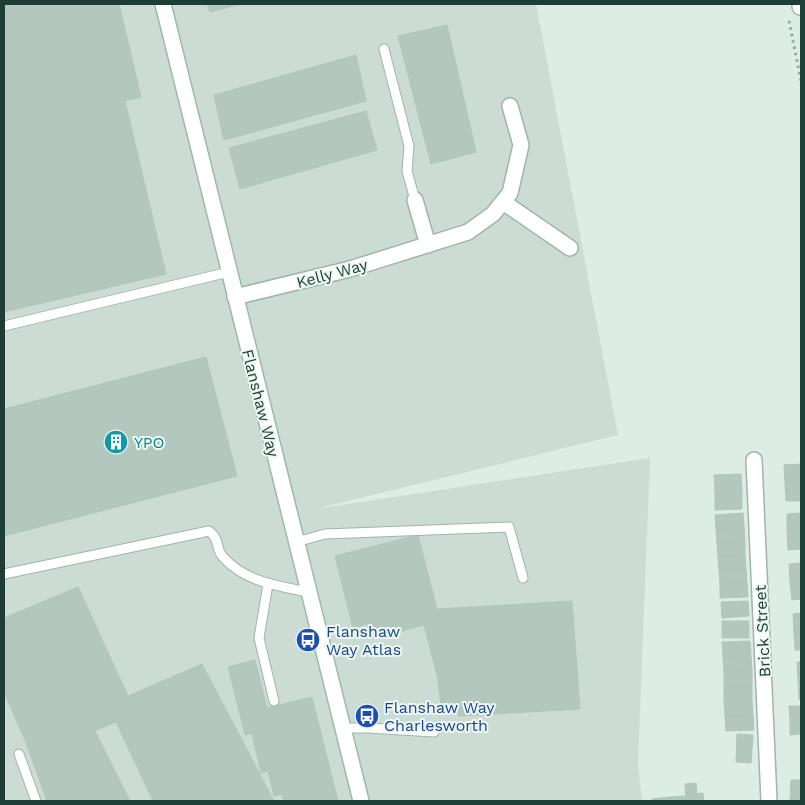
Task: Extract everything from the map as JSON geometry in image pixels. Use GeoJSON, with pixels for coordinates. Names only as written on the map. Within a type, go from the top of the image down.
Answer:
{"type":"FeatureCollection","features":[{"type":"Feature","properties":{"kind":"street","name":"Flanshaw Way"},"geometry":{"type":"LineString","coordinates":[[163,4],[361,801]]}},
{"type":"Feature","properties":{"kind":"street","name":"Kelly Way"},"geometry":{"type":"LineString","coordinates":[[235,297],[350,269],[468,232],[493,214],[510,192],[521,146],[510,106]]}},
{"type":"Feature","properties":{"kind":"street"},"geometry":{"type":"LineString","coordinates":[[415,200],[428,245]]}},
{"type":"Feature","properties":{"kind":"street"},"geometry":{"type":"LineString","coordinates":[[503,202],[570,248]]}},
{"type":"Feature","properties":{"kind":"street","name":"Brick Street"},"geometry":{"type":"LineString","coordinates":[[754,460],[769,801]]}},
{"type":"Feature","properties":{"kind":"lane"},"geometry":{"type":"LineString","coordinates":[[384,49],[409,146],[407,171],[415,200]]}},
{"type":"Feature","properties":{"kind":"lane"},"geometry":{"type":"LineString","coordinates":[[4,326],[229,272]]}},
{"type":"Feature","properties":{"kind":"lane"},"geometry":{"type":"LineString","coordinates":[[296,542],[325,534],[509,527],[523,578]]}},
{"type":"Feature","properties":{"kind":"lane"},"geometry":{"type":"LineString","coordinates":[[4,574],[209,531],[215,535],[221,556],[241,573],[268,584],[308,592]]}},
{"type":"Feature","properties":{"kind":"lane"},"geometry":{"type":"LineString","coordinates":[[268,584],[259,638],[274,701]]}},
{"type":"Feature","properties":{"kind":"lane"},"geometry":{"type":"LineString","coordinates":[[342,728],[434,732]]}},
{"type":"Feature","properties":{"kind":"lane"},"geometry":{"type":"LineString","coordinates":[[19,754],[36,801]]}},
{"type":"Feature","properties":{"kind":"path"},"geometry":{"type":"LineString","coordinates":[[796,9],[801,81]]}},
{"type":"Feature","properties":{"kind":"shaded area"},"geometry":{"type":"Polygon","coordinates":[[[4,4],[536,4],[618,435],[315,509],[650,458],[638,763],[642,801],[4,801],[4,4]]]}},
{"type":"Feature","properties":{"kind":"building"},"geometry":{"type":"Polygon","coordinates":[[[4,4],[119,4],[141,97],[125,101],[166,274],[4,312],[4,4]]]}},
{"type":"Feature","properties":{"kind":"building"},"geometry":{"type":"Polygon","coordinates":[[[207,4],[241,4],[210,12],[207,4]]]}},
{"type":"Feature","properties":{"kind":"building"},"geometry":{"type":"Polygon","coordinates":[[[447,25],[476,152],[431,164],[398,36],[447,25]]]}},
{"type":"Feature","properties":{"kind":"building"},"geometry":{"type":"Polygon","coordinates":[[[356,55],[366,101],[224,140],[214,95],[356,55]]]}},
{"type":"Feature","properties":{"kind":"building"},"geometry":{"type":"Polygon","coordinates":[[[366,111],[377,150],[240,189],[229,148],[366,111]]]}},
{"type":"Feature","properties":{"kind":"building","name":"YPO"},"geometry":{"type":"Polygon","coordinates":[[[206,357],[237,476],[4,536],[4,409],[206,357]]]}},
{"type":"Feature","properties":{"kind":"building"},"geometry":{"type":"Polygon","coordinates":[[[801,464],[801,482],[785,483],[784,465],[801,464]]]}},
{"type":"Feature","properties":{"kind":"building"},"geometry":{"type":"Polygon","coordinates":[[[741,474],[742,492],[715,492],[714,475],[741,474]]]}},
{"type":"Feature","properties":{"kind":"building"},"geometry":{"type":"Polygon","coordinates":[[[801,482],[801,501],[786,501],[785,483],[801,482]]]}},
{"type":"Feature","properties":{"kind":"building"},"geometry":{"type":"Polygon","coordinates":[[[715,492],[742,492],[742,509],[715,510],[715,492]]]}},
{"type":"Feature","properties":{"kind":"building"},"geometry":{"type":"Polygon","coordinates":[[[743,513],[744,527],[716,529],[715,515],[743,513]]]}},
{"type":"Feature","properties":{"kind":"building"},"geometry":{"type":"Polygon","coordinates":[[[801,513],[801,531],[787,532],[787,514],[801,513]]]}},
{"type":"Feature","properties":{"kind":"building"},"geometry":{"type":"Polygon","coordinates":[[[744,527],[745,541],[717,543],[716,529],[744,527]]]}},
{"type":"Feature","properties":{"kind":"building"},"geometry":{"type":"Polygon","coordinates":[[[801,531],[801,549],[788,550],[787,532],[801,531]]]}},
{"type":"Feature","properties":{"kind":"building"},"geometry":{"type":"Polygon","coordinates":[[[418,535],[440,621],[370,639],[367,624],[353,628],[335,556],[418,535]]]}},
{"type":"Feature","properties":{"kind":"building"},"geometry":{"type":"Polygon","coordinates":[[[745,541],[745,555],[718,557],[717,543],[745,541]]]}},
{"type":"Feature","properties":{"kind":"building"},"geometry":{"type":"Polygon","coordinates":[[[745,555],[746,569],[719,570],[718,557],[745,555]]]}},
{"type":"Feature","properties":{"kind":"building"},"geometry":{"type":"Polygon","coordinates":[[[801,563],[801,581],[790,582],[789,564],[801,563]]]}},
{"type":"Feature","properties":{"kind":"building"},"geometry":{"type":"Polygon","coordinates":[[[746,569],[747,583],[720,584],[719,570],[746,569]]]}},
{"type":"Feature","properties":{"kind":"building"},"geometry":{"type":"Polygon","coordinates":[[[801,581],[801,599],[792,600],[790,582],[801,581]]]}},
{"type":"Feature","properties":{"kind":"building"},"geometry":{"type":"Polygon","coordinates":[[[747,583],[748,597],[720,598],[720,584],[747,583]]]}},
{"type":"Feature","properties":{"kind":"building"},"geometry":{"type":"Polygon","coordinates":[[[78,587],[128,696],[202,664],[274,801],[153,801],[116,722],[95,731],[130,801],[47,801],[25,740],[4,692],[4,618],[78,587]]]}},
{"type":"Feature","properties":{"kind":"building"},"geometry":{"type":"Polygon","coordinates":[[[572,601],[580,709],[458,716],[457,707],[441,708],[438,679],[424,625],[440,621],[437,609],[572,601]]]}},
{"type":"Feature","properties":{"kind":"building"},"geometry":{"type":"Polygon","coordinates":[[[748,601],[749,616],[722,618],[721,602],[748,601]]]}},
{"type":"Feature","properties":{"kind":"building"},"geometry":{"type":"Polygon","coordinates":[[[801,613],[801,631],[794,632],[793,614],[801,613]]]}},
{"type":"Feature","properties":{"kind":"building"},"geometry":{"type":"Polygon","coordinates":[[[722,621],[749,621],[749,638],[722,638],[722,621]]]}},
{"type":"Feature","properties":{"kind":"building"},"geometry":{"type":"Polygon","coordinates":[[[801,631],[801,650],[795,650],[794,632],[801,631]]]}},
{"type":"Feature","properties":{"kind":"building"},"geometry":{"type":"Polygon","coordinates":[[[750,641],[751,656],[723,657],[722,642],[750,641]]]}},
{"type":"Feature","properties":{"kind":"building"},"geometry":{"type":"Polygon","coordinates":[[[751,656],[752,671],[724,672],[723,657],[751,656]]]}},
{"type":"Feature","properties":{"kind":"building"},"geometry":{"type":"Polygon","coordinates":[[[255,660],[267,708],[312,697],[338,801],[284,801],[282,794],[274,796],[268,771],[261,773],[252,733],[245,735],[228,667],[255,660]]]}},
{"type":"Feature","properties":{"kind":"building"},"geometry":{"type":"Polygon","coordinates":[[[797,662],[801,662],[801,680],[798,680],[797,662]]]}},
{"type":"Feature","properties":{"kind":"building"},"geometry":{"type":"Polygon","coordinates":[[[752,671],[752,686],[724,687],[724,672],[752,671]]]}},
{"type":"Feature","properties":{"kind":"building"},"geometry":{"type":"Polygon","coordinates":[[[798,680],[801,680],[801,699],[799,699],[798,680]]]}},
{"type":"Feature","properties":{"kind":"building"},"geometry":{"type":"Polygon","coordinates":[[[752,686],[752,701],[724,701],[724,687],[752,686]]]}},
{"type":"Feature","properties":{"kind":"building"},"geometry":{"type":"Polygon","coordinates":[[[724,701],[752,701],[753,715],[725,716],[724,701]]]}},
{"type":"Feature","properties":{"kind":"building"},"geometry":{"type":"Polygon","coordinates":[[[789,706],[801,706],[801,720],[790,720],[789,706]]]}},
{"type":"Feature","properties":{"kind":"building"},"geometry":{"type":"Polygon","coordinates":[[[753,715],[754,730],[726,731],[725,716],[753,715]]]}},
{"type":"Feature","properties":{"kind":"building"},"geometry":{"type":"Polygon","coordinates":[[[790,720],[801,720],[801,734],[790,735],[790,720]]]}},
{"type":"Feature","properties":{"kind":"building"},"geometry":{"type":"Polygon","coordinates":[[[737,734],[753,735],[751,763],[736,762],[737,734]]]}},
{"type":"Feature","properties":{"kind":"building"},"geometry":{"type":"Polygon","coordinates":[[[791,780],[801,780],[801,801],[790,801],[791,780]]]}},
{"type":"Feature","properties":{"kind":"building"},"geometry":{"type":"Polygon","coordinates":[[[696,783],[697,794],[703,793],[704,801],[686,801],[685,784],[696,783]]]}},
{"type":"Feature","properties":{"kind":"building"},"geometry":{"type":"Polygon","coordinates":[[[686,796],[686,801],[670,801],[670,797],[686,796]]]}},
{"type":"Feature","properties":{"kind":"building"},"geometry":{"type":"Polygon","coordinates":[[[670,797],[670,801],[653,801],[652,799],[670,797]]]}},
{"type":"Feature","properties":{"kind":"place","name":"YPO"},"geometry":{"type":"Point","coordinates":[116,442]}},
{"type":"Feature","properties":{"kind":"place","name":"Flanshaw Way Atlas"},"geometry":{"type":"Point","coordinates":[308,640]}},
{"type":"Feature","properties":{"kind":"place","name":"Flanshaw Way Charlesworth"},"geometry":{"type":"Point","coordinates":[367,716]}}]}
